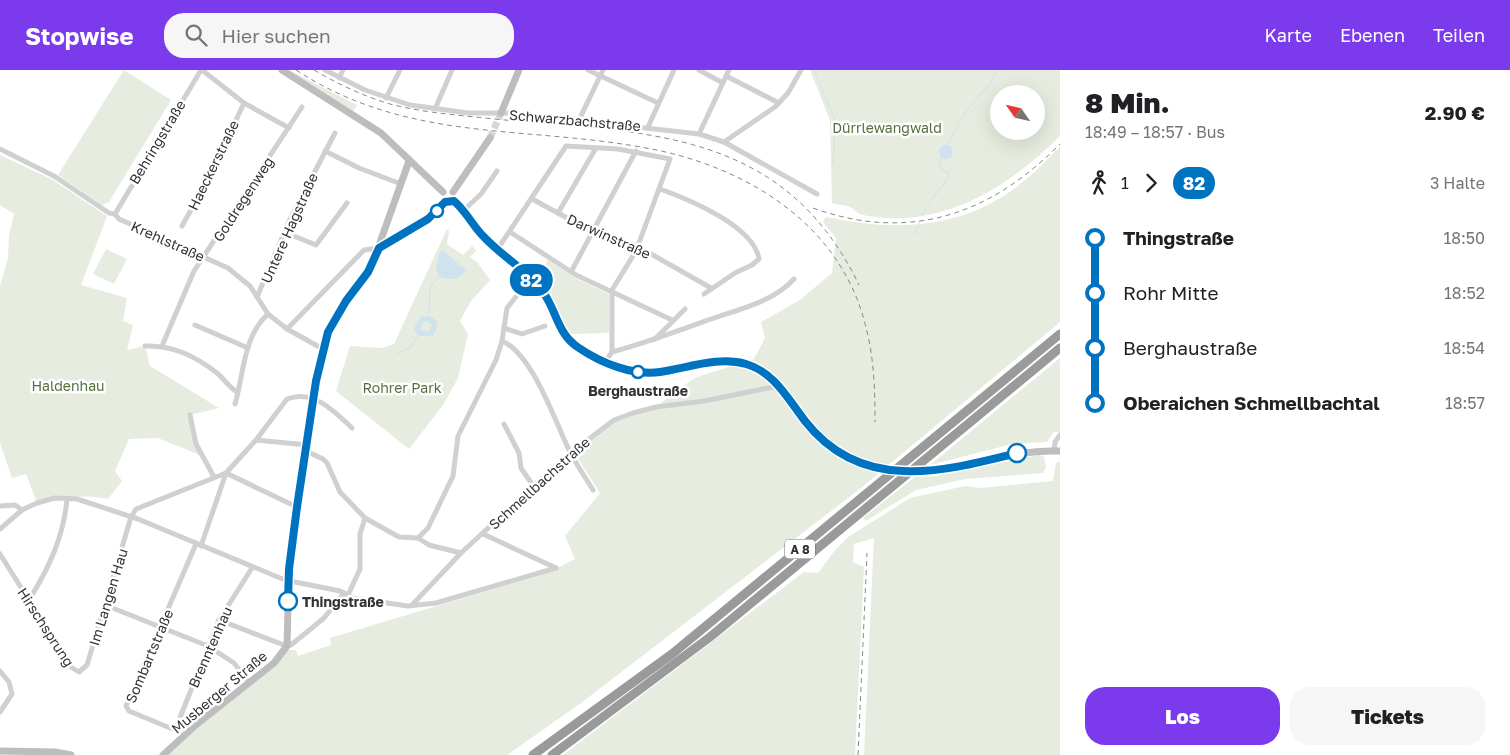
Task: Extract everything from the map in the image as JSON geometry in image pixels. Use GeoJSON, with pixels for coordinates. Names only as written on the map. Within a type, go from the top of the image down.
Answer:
{"type":"FeatureCollection","features":[{"type":"Feature","properties":{"kind":"highway","name":"A 8"},"geometry":{"type":"LineString","coordinates":[[533,755],[680,648],[1060,334]]}},
{"type":"Feature","properties":{"kind":"highway","name":"A 8"},"geometry":{"type":"LineString","coordinates":[[552,755],[710,637],[1060,348]]}},
{"type":"Feature","properties":{"kind":"main road"},"geometry":{"type":"LineString","coordinates":[[282,70],[373,127],[443,192]]}},
{"type":"Feature","properties":{"kind":"main road"},"geometry":{"type":"LineString","coordinates":[[501,113],[519,70]]}},
{"type":"Feature","properties":{"kind":"main road"},"geometry":{"type":"LineString","coordinates":[[453,192],[490,138]]}},
{"type":"Feature","properties":{"kind":"main road"},"geometry":{"type":"LineString","coordinates":[[287,646],[288,581],[313,400],[323,349],[334,321],[368,272],[379,248],[409,161]]}},
{"type":"Feature","properties":{"kind":"main road"},"geometry":{"type":"LineString","coordinates":[[443,192],[448,190],[453,192],[459,205],[478,231],[543,293],[560,329],[571,343],[605,362],[647,373],[719,362],[740,363],[758,369],[778,386],[821,438],[847,455],[876,466],[910,472],[936,471],[1017,453],[1057,451]]}},
{"type":"Feature","properties":{"kind":"main road"},"geometry":{"type":"LineString","coordinates":[[443,192],[442,198],[445,202],[459,205]]}},
{"type":"Feature","properties":{"kind":"main road"},"geometry":{"type":"LineString","coordinates":[[379,248],[428,219],[445,202]]}},
{"type":"Feature","properties":{"kind":"main road"},"geometry":{"type":"LineString","coordinates":[[383,236],[390,241]]}},
{"type":"Feature","properties":{"kind":"main road","name":"Musberger Straße"},"geometry":{"type":"LineString","coordinates":[[163,755],[280,658],[287,646]]}},
{"type":"Feature","properties":{"kind":"main road"},"geometry":{"type":"LineString","coordinates":[[0,751],[71,755]]}},
{"type":"Feature","properties":{"kind":"street"},"geometry":{"type":"LineString","coordinates":[[201,70],[244,103],[289,128]]}},
{"type":"Feature","properties":{"kind":"street","name":"Behringstraße"},"geometry":{"type":"LineString","coordinates":[[115,214],[201,70]]}},
{"type":"Feature","properties":{"kind":"street","name":"Schwarzbachstraße"},"geometry":{"type":"LineString","coordinates":[[325,70],[386,98],[435,109],[579,120],[699,134],[724,142],[817,194]]}},
{"type":"Feature","properties":{"kind":"street"},"geometry":{"type":"LineString","coordinates":[[339,78],[343,70]]}},
{"type":"Feature","properties":{"kind":"street"},"geometry":{"type":"LineString","coordinates":[[386,98],[400,70]]}},
{"type":"Feature","properties":{"kind":"street"},"geometry":{"type":"LineString","coordinates":[[435,109],[452,70]]}},
{"type":"Feature","properties":{"kind":"street"},"geometry":{"type":"LineString","coordinates":[[588,70],[658,103]]}},
{"type":"Feature","properties":{"kind":"street"},"geometry":{"type":"LineString","coordinates":[[579,120],[603,70]]}},
{"type":"Feature","properties":{"kind":"street"},"geometry":{"type":"LineString","coordinates":[[648,127],[674,70]]}},
{"type":"Feature","properties":{"kind":"street"},"geometry":{"type":"LineString","coordinates":[[699,70],[723,83]]}},
{"type":"Feature","properties":{"kind":"street"},"geometry":{"type":"LineString","coordinates":[[699,134],[729,70]]}},
{"type":"Feature","properties":{"kind":"street"},"geometry":{"type":"LineString","coordinates":[[724,142],[769,112],[779,103],[799,71]]}},
{"type":"Feature","properties":{"kind":"street"},"geometry":{"type":"LineString","coordinates":[[726,76],[779,103]]}},
{"type":"Feature","properties":{"kind":"street","name":"Haeckerstraße"},"geometry":{"type":"LineString","coordinates":[[182,226],[210,176],[244,103]]}},
{"type":"Feature","properties":{"kind":"street","name":"Goldregenweg"},"geometry":{"type":"LineString","coordinates":[[162,346],[188,282],[302,107]]}},
{"type":"Feature","properties":{"kind":"street","name":"Untere Hagstraße"},"geometry":{"type":"LineString","coordinates":[[257,297],[284,232],[335,133]]}},
{"type":"Feature","properties":{"kind":"street"},"geometry":{"type":"LineString","coordinates":[[496,250],[510,232],[566,146],[636,151],[670,159],[637,246],[611,292],[612,352],[605,362]]}},
{"type":"Feature","properties":{"kind":"street"},"geometry":{"type":"LineString","coordinates":[[558,212],[596,148]]}},
{"type":"Feature","properties":{"kind":"street","name":"Krehlstraße"},"geometry":{"type":"LineString","coordinates":[[0,149],[54,176],[109,213],[115,214],[119,219],[228,268],[250,286],[268,314],[287,329],[323,349]]}},
{"type":"Feature","properties":{"kind":"street"},"geometry":{"type":"LineString","coordinates":[[325,151],[359,168],[401,184]]}},
{"type":"Feature","properties":{"kind":"street"},"geometry":{"type":"LineString","coordinates":[[571,272],[636,151]]}},
{"type":"Feature","properties":{"kind":"street"},"geometry":{"type":"LineString","coordinates":[[459,205],[481,194],[497,171]]}},
{"type":"Feature","properties":{"kind":"street"},"geometry":{"type":"LineString","coordinates":[[660,189],[707,209],[725,220],[749,241],[758,255],[759,259],[752,266],[711,288],[704,294]]}},
{"type":"Feature","properties":{"kind":"street","name":"Darwinstraße"},"geometry":{"type":"LineString","coordinates":[[532,199],[593,232],[637,246],[711,288]]}},
{"type":"Feature","properties":{"kind":"street"},"geometry":{"type":"LineString","coordinates":[[284,232],[316,245],[347,204]]}},
{"type":"Feature","properties":{"kind":"street"},"geometry":{"type":"LineString","coordinates":[[510,232],[571,272],[672,320]]}},
{"type":"Feature","properties":{"kind":"street"},"geometry":{"type":"LineString","coordinates":[[287,329],[364,250],[379,248]]}},
{"type":"Feature","properties":{"kind":"street"},"geometry":{"type":"LineString","coordinates":[[418,538],[428,528],[453,476],[460,432],[496,360],[502,341],[507,308],[514,296],[530,279]]}},
{"type":"Feature","properties":{"kind":"street"},"geometry":{"type":"LineString","coordinates":[[612,352],[653,340],[766,299],[787,286],[794,279]]}},
{"type":"Feature","properties":{"kind":"street"},"geometry":{"type":"LineString","coordinates":[[653,340],[685,309]]}},
{"type":"Feature","properties":{"kind":"street"},"geometry":{"type":"LineString","coordinates":[[235,404],[248,348],[260,322],[268,314]]}},
{"type":"Feature","properties":{"kind":"street"},"geometry":{"type":"LineString","coordinates":[[195,325],[248,348]]}},
{"type":"Feature","properties":{"kind":"street"},"geometry":{"type":"LineString","coordinates":[[504,328],[522,334],[545,326]]}},
{"type":"Feature","properties":{"kind":"street"},"geometry":{"type":"LineString","coordinates":[[502,341],[514,348],[528,364],[571,453],[593,490]]}},
{"type":"Feature","properties":{"kind":"street"},"geometry":{"type":"LineString","coordinates":[[145,346],[162,346],[184,352],[201,362],[238,392]]}},
{"type":"Feature","properties":{"kind":"street","name":"Schmellbachstraße"},"geometry":{"type":"LineString","coordinates":[[412,605],[461,554],[571,453],[614,420],[633,413],[664,406],[778,386]]}},
{"type":"Feature","properties":{"kind":"street"},"geometry":{"type":"LineString","coordinates":[[131,518],[136,509],[144,505],[226,472],[256,440],[288,399],[293,397],[313,400],[328,405],[352,428]]}},
{"type":"Feature","properties":{"kind":"street"},"geometry":{"type":"LineString","coordinates":[[190,415],[196,444],[214,477]]}},
{"type":"Feature","properties":{"kind":"street"},"geometry":{"type":"LineString","coordinates":[[504,424],[519,453],[521,468],[534,487]]}},
{"type":"Feature","properties":{"kind":"street"},"geometry":{"type":"LineString","coordinates":[[1057,451],[1057,437],[1060,435]]}},
{"type":"Feature","properties":{"kind":"street"},"geometry":{"type":"LineString","coordinates":[[256,440],[306,448],[323,459],[340,492],[365,518],[399,537],[418,538],[429,545],[461,554]]}},
{"type":"Feature","properties":{"kind":"street"},"geometry":{"type":"LineString","coordinates":[[226,472],[297,507]]}},
{"type":"Feature","properties":{"kind":"street","name":"Sombartstraße"},"geometry":{"type":"LineString","coordinates":[[183,737],[175,730],[126,709],[198,545],[226,472]]}},
{"type":"Feature","properties":{"kind":"street"},"geometry":{"type":"LineString","coordinates":[[28,600],[54,555],[64,524],[67,498]]}},
{"type":"Feature","properties":{"kind":"street"},"geometry":{"type":"LineString","coordinates":[[0,529],[22,510],[37,503],[67,498],[90,502],[288,581],[346,594],[412,605],[436,603],[545,573],[556,568],[483,534]]}},
{"type":"Feature","properties":{"kind":"street"},"geometry":{"type":"LineString","coordinates":[[0,506],[15,505],[22,510]]}},
{"type":"Feature","properties":{"kind":"street","name":"Im Langen Hau"},"geometry":{"type":"LineString","coordinates":[[79,672],[87,665],[131,518]]}},
{"type":"Feature","properties":{"kind":"street"},"geometry":{"type":"LineString","coordinates":[[219,620],[287,646],[296,643],[324,618],[346,594],[360,569],[360,534],[365,518]]}},
{"type":"Feature","properties":{"kind":"street","name":"Hirschsprung"},"geometry":{"type":"LineString","coordinates":[[0,554],[70,667],[79,672]]}},
{"type":"Feature","properties":{"kind":"street"},"geometry":{"type":"LineString","coordinates":[[543,561],[545,573]]}},
{"type":"Feature","properties":{"kind":"street","name":"Brenntenhau"},"geometry":{"type":"LineString","coordinates":[[175,730],[219,620],[252,568]]}},
{"type":"Feature","properties":{"kind":"street"},"geometry":{"type":"LineString","coordinates":[[105,605],[208,646],[234,663],[250,682]]}},
{"type":"Feature","properties":{"kind":"street"},"geometry":{"type":"LineString","coordinates":[[0,670],[9,682],[12,694],[0,712]]}},
{"type":"Feature","properties":{"kind":"green space"},"geometry":{"type":"Polygon","coordinates":[[[124,70],[171,100],[109,202],[102,205],[58,175],[124,70]]]}},
{"type":"Feature","properties":{"kind":"green space"},"geometry":{"type":"Polygon","coordinates":[[[289,70],[357,105],[353,112],[289,70]]]}},
{"type":"Feature","properties":{"kind":"green space","name":"Dürrlewangwald"},"geometry":{"type":"Polygon","coordinates":[[[810,70],[1060,70],[1060,136],[1018,173],[995,188],[971,201],[945,211],[919,217],[891,218],[863,215],[850,207],[832,203],[830,120],[810,70]]]}},
{"type":"Feature","properties":{"kind":"green space"},"geometry":{"type":"Polygon","coordinates":[[[1060,147],[1060,322],[861,488],[581,703],[507,755],[168,755],[184,738],[279,661],[288,650],[296,650],[298,656],[331,645],[330,638],[547,573],[575,559],[565,536],[600,493],[575,454],[571,453],[614,420],[656,407],[694,378],[754,359],[765,338],[761,322],[800,300],[832,273],[836,238],[823,222],[826,217],[878,225],[929,223],[954,218],[1002,197],[1029,177],[1060,147]]]}},
{"type":"Feature","properties":{"kind":"green space","name":"Haldenhau"},"geometry":{"type":"Polygon","coordinates":[[[0,155],[53,180],[107,216],[81,285],[127,298],[123,321],[133,325],[127,350],[145,346],[150,366],[219,408],[190,415],[192,433],[202,456],[158,438],[129,439],[115,471],[122,481],[108,499],[72,497],[37,503],[26,474],[12,478],[0,443],[0,286],[8,258],[9,235],[14,214],[0,205],[0,155]]]}},
{"type":"Feature","properties":{"kind":"green space","name":"Rohrer Park"},"geometry":{"type":"Polygon","coordinates":[[[447,229],[449,231],[447,244],[463,255],[472,246],[476,251],[470,257],[477,262],[490,280],[471,301],[460,321],[468,334],[458,378],[443,405],[409,449],[336,391],[350,346],[382,348],[394,344],[447,229]]]}},
{"type":"Feature","properties":{"kind":"green space"},"geometry":{"type":"Polygon","coordinates":[[[106,249],[127,259],[114,284],[93,274],[106,249]]]}},
{"type":"Feature","properties":{"kind":"green space"},"geometry":{"type":"Polygon","coordinates":[[[548,260],[575,278],[609,294],[609,333],[571,334],[543,284],[537,277],[548,260]]]}},
{"type":"Feature","properties":{"kind":"green space"},"geometry":{"type":"Polygon","coordinates":[[[1060,358],[1060,432],[1054,432],[1047,442],[1012,444],[930,465],[1060,358]]]}},
{"type":"Feature","properties":{"kind":"green space"},"geometry":{"type":"Polygon","coordinates":[[[1039,455],[1044,457],[1046,467],[1043,473],[965,479],[916,490],[866,521],[863,518],[915,477],[936,476],[1039,455]]]}},
{"type":"Feature","properties":{"kind":"green space"},"geometry":{"type":"Polygon","coordinates":[[[1060,461],[1060,755],[864,755],[874,538],[854,544],[853,562],[864,567],[855,755],[563,755],[804,572],[818,573],[836,549],[848,537],[910,498],[965,486],[981,488],[1053,481],[1056,463],[1060,461]]]}},
{"type":"Feature","properties":{"kind":"water"},"geometry":{"type":"Polygon","coordinates":[[[943,145],[949,145],[953,152],[949,159],[943,159],[939,155],[939,149],[943,145]]]}},
{"type":"Feature","properties":{"kind":"water"},"geometry":{"type":"Polygon","coordinates":[[[443,251],[466,270],[457,278],[440,277],[436,270],[439,254],[443,251]]]}},
{"type":"Feature","properties":{"kind":"water"},"geometry":{"type":"Polygon","coordinates":[[[422,316],[432,317],[437,322],[433,336],[418,336],[414,328],[422,316]],[[424,321],[420,329],[428,332],[432,325],[428,321],[424,321]]]}},
{"type":"Feature","properties":{"kind":"waterway"},"geometry":{"type":"LineString","coordinates":[[814,70],[835,120],[833,165]]}},
{"type":"Feature","properties":{"kind":"waterway"},"geometry":{"type":"LineString","coordinates":[[949,142],[966,111],[992,81],[997,70]]}},
{"type":"Feature","properties":{"kind":"waterway"},"geometry":{"type":"LineString","coordinates":[[928,205],[949,177],[948,172],[942,170],[939,164],[942,156]]}},
{"type":"Feature","properties":{"kind":"waterway"},"geometry":{"type":"LineString","coordinates":[[922,215],[927,207]]}},
{"type":"Feature","properties":{"kind":"waterway"},"geometry":{"type":"LineString","coordinates":[[914,235],[920,221]]}},
{"type":"Feature","properties":{"kind":"waterway"},"geometry":{"type":"LineString","coordinates":[[428,316],[432,284],[440,277]]}},
{"type":"Feature","properties":{"kind":"waterway"},"geometry":{"type":"LineString","coordinates":[[399,353],[411,347],[418,335]]}},
{"type":"Feature","properties":{"kind":"tunnel"},"geometry":{"type":"LineString","coordinates":[[490,138],[501,113]]}},
{"type":"Feature","properties":{"kind":"railway"},"geometry":{"type":"LineString","coordinates":[[296,70],[338,93],[381,110],[424,121],[467,128],[600,141],[646,148],[682,156],[717,168],[750,184],[781,203],[808,227],[832,254],[851,285],[864,320],[870,346],[875,422]]}},
{"type":"Feature","properties":{"kind":"railway"},"geometry":{"type":"LineString","coordinates":[[314,70],[360,93],[403,107],[455,115],[604,129],[656,136],[705,148],[750,167],[791,195],[828,233],[859,285]]}},
{"type":"Feature","properties":{"kind":"railway"},"geometry":{"type":"LineString","coordinates":[[813,208],[849,218],[883,223],[916,222],[947,215],[977,204],[1006,188],[1034,168],[1060,144]]}},
{"type":"Feature","properties":{"kind":"railway"},"geometry":{"type":"LineString","coordinates":[[858,755],[867,553]]}},
{"type":"Feature","properties":{"kind":"bus line","name":"82"},"geometry":{"type":"LineString","coordinates":[[288,601],[289,569],[297,507],[316,381],[328,332],[346,301],[368,272],[379,248],[428,219],[445,202],[449,204],[454,201],[464,210],[478,231],[538,286],[548,301],[560,329],[571,343],[605,362],[636,372],[647,373],[719,362],[753,366],[771,378],[816,434],[826,442],[856,459],[890,470],[922,472],[947,470],[1017,453]]}},
{"type":"Feature","properties":{"kind":"place","name":"Berghaustraße"},"geometry":{"type":"Point","coordinates":[638,372]}},
{"type":"Feature","properties":{"kind":"place","name":"Thingstraße"},"geometry":{"type":"Point","coordinates":[288,601]}}]}
